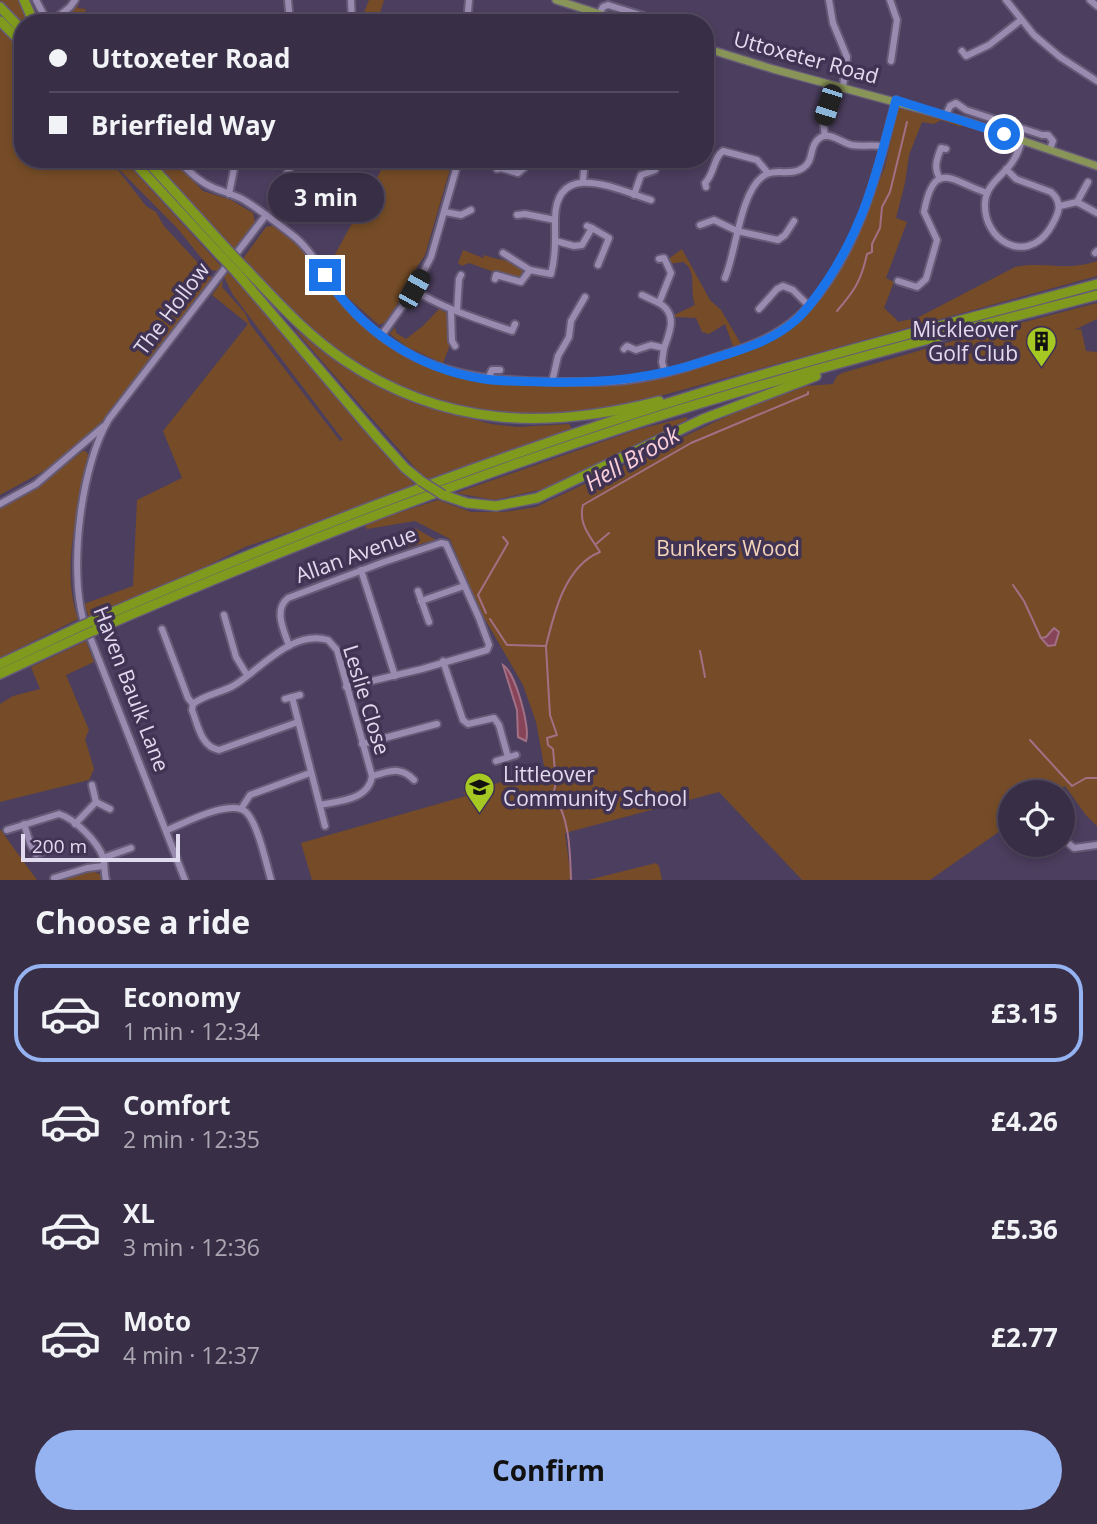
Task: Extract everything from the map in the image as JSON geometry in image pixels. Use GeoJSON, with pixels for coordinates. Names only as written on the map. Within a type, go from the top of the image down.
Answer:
{"type":"FeatureCollection","features":[{"type":"Feature","properties":{"kind":"highway"},"geometry":{"type":"LineString","coordinates":[[0,7],[14,22]]}},
{"type":"Feature","properties":{"kind":"highway"},"geometry":{"type":"LineString","coordinates":[[0,21],[14,35]]}},
{"type":"Feature","properties":{"kind":"highway"},"geometry":{"type":"LineString","coordinates":[[140,168],[240,270],[405,468],[443,495],[467,503],[507,505],[537,498],[704,419],[850,362]]}},
{"type":"Feature","properties":{"kind":"highway"},"geometry":{"type":"LineString","coordinates":[[153,168],[223,252]]}},
{"type":"Feature","properties":{"kind":"highway"},"geometry":{"type":"LineString","coordinates":[[240,270],[307,331],[344,360],[387,385],[440,406],[504,418],[559,419],[626,409],[706,391],[1097,284]]}},
{"type":"Feature","properties":{"kind":"highway"},"geometry":{"type":"LineString","coordinates":[[91,626],[310,539],[486,474],[707,401],[1097,295]]}},
{"type":"Feature","properties":{"kind":"highway"},"geometry":{"type":"LineString","coordinates":[[0,674],[91,626],[326,523],[488,463],[706,391]]}},
{"type":"Feature","properties":{"kind":"highway"},"geometry":{"type":"LineString","coordinates":[[0,664],[80,632]]}},
{"type":"Feature","properties":{"kind":"main road"},"geometry":{"type":"LineString","coordinates":[[556,0],[599,14]]}},
{"type":"Feature","properties":{"kind":"main road","name":"Uttoxeter Road"},"geometry":{"type":"LineString","coordinates":[[714,51],[946,115],[1097,166]]}},
{"type":"Feature","properties":{"kind":"street"},"geometry":{"type":"LineString","coordinates":[[62,14],[75,0]]}},
{"type":"Feature","properties":{"kind":"street"},"geometry":{"type":"LineString","coordinates":[[829,0],[832,23],[847,57],[843,86]]}},
{"type":"Feature","properties":{"kind":"street"},"geometry":{"type":"LineString","coordinates":[[890,0],[897,20],[891,61]]}},
{"type":"Feature","properties":{"kind":"street"},"geometry":{"type":"LineString","coordinates":[[1006,0],[1021,20],[1051,50],[1097,81]]}},
{"type":"Feature","properties":{"kind":"street"},"geometry":{"type":"LineString","coordinates":[[1090,0],[1097,6]]}},
{"type":"Feature","properties":{"kind":"street"},"geometry":{"type":"LineString","coordinates":[[599,14],[603,7],[608,5],[637,14]]}},
{"type":"Feature","properties":{"kind":"street"},"geometry":{"type":"LineString","coordinates":[[961,63],[964,53],[989,45],[1021,20]]}},
{"type":"Feature","properties":{"kind":"street"},"geometry":{"type":"LineString","coordinates":[[825,136],[823,120],[829,99],[833,99]]}},
{"type":"Feature","properties":{"kind":"street"},"geometry":{"type":"LineString","coordinates":[[187,168],[202,182],[243,199],[266,215],[302,244],[341,298],[358,316],[399,348],[431,364],[488,379],[620,381],[664,373],[769,339],[809,306],[855,235],[871,194],[896,100]]}},
{"type":"Feature","properties":{"kind":"street"},"geometry":{"type":"LineString","coordinates":[[946,115],[950,106],[956,103],[971,112],[1048,135],[1053,141],[1050,149]]}},
{"type":"Feature","properties":{"kind":"street"},"geometry":{"type":"LineString","coordinates":[[729,274],[737,231],[753,188],[760,178],[768,173],[800,170],[807,165],[816,143],[825,136],[834,136],[853,145],[874,144],[884,147]]}},
{"type":"Feature","properties":{"kind":"street"},"geometry":{"type":"LineString","coordinates":[[1006,169],[1016,179],[1051,192],[1060,206],[1045,234],[1031,246],[1020,247],[1005,243],[993,232],[985,211],[987,193],[992,183],[1014,159],[1022,139]]}},
{"type":"Feature","properties":{"kind":"street"},"geometry":{"type":"LineString","coordinates":[[940,179],[935,169],[936,163],[941,148],[946,149]]}},
{"type":"Feature","properties":{"kind":"street"},"geometry":{"type":"LineString","coordinates":[[706,187],[705,183],[714,171],[718,155],[723,151],[757,160],[768,173]]}},
{"type":"Feature","properties":{"kind":"street"},"geometry":{"type":"LineString","coordinates":[[229,194],[234,168]]}},
{"type":"Feature","properties":{"kind":"street"},"geometry":{"type":"LineString","coordinates":[[273,204],[290,168]]}},
{"type":"Feature","properties":{"kind":"street"},"geometry":{"type":"LineString","coordinates":[[381,336],[414,289],[431,257],[456,168]]}},
{"type":"Feature","properties":{"kind":"street"},"geometry":{"type":"LineString","coordinates":[[504,168],[518,173],[524,168]]}},
{"type":"Feature","properties":{"kind":"street"},"geometry":{"type":"LineString","coordinates":[[583,181],[584,168]]}},
{"type":"Feature","properties":{"kind":"street"},"geometry":{"type":"LineString","coordinates":[[634,195],[641,175],[656,168]]}},
{"type":"Feature","properties":{"kind":"street"},"geometry":{"type":"LineString","coordinates":[[898,281],[913,287],[926,279],[937,240],[925,218],[925,208],[932,187],[940,179],[951,177],[987,193]]}},
{"type":"Feature","properties":{"kind":"street"},"geometry":{"type":"LineString","coordinates":[[503,253],[530,270],[551,274],[556,241],[556,208],[562,194],[583,181],[607,185],[646,200]]}},
{"type":"Feature","properties":{"kind":"street"},"geometry":{"type":"LineString","coordinates":[[1077,202],[1088,182]]}},
{"type":"Feature","properties":{"kind":"street"},"geometry":{"type":"LineString","coordinates":[[1060,206],[1077,202],[1097,214]]}},
{"type":"Feature","properties":{"kind":"street"},"geometry":{"type":"LineString","coordinates":[[445,212],[461,215],[471,210]]}},
{"type":"Feature","properties":{"kind":"street"},"geometry":{"type":"LineString","coordinates":[[517,215],[526,214],[555,220]]}},
{"type":"Feature","properties":{"kind":"street","name":"The Hollow"},"geometry":{"type":"LineString","coordinates":[[106,424],[266,215]]}},
{"type":"Feature","properties":{"kind":"street"},"geometry":{"type":"LineString","coordinates":[[700,225],[714,220],[737,231],[778,240],[794,221]]}},
{"type":"Feature","properties":{"kind":"street"},"geometry":{"type":"LineString","coordinates":[[556,241],[574,246],[582,245],[589,227],[609,238],[598,265]]}},
{"type":"Feature","properties":{"kind":"street"},"geometry":{"type":"LineString","coordinates":[[659,259],[664,258],[671,273],[659,303]]}},
{"type":"Feature","properties":{"kind":"street"},"geometry":{"type":"LineString","coordinates":[[495,279],[496,275],[521,282],[530,270]]}},
{"type":"Feature","properties":{"kind":"street"},"geometry":{"type":"LineString","coordinates":[[454,346],[454,310],[461,275]]}},
{"type":"Feature","properties":{"kind":"street"},"geometry":{"type":"LineString","coordinates":[[760,309],[777,289],[783,286],[793,290],[809,306]]}},
{"type":"Feature","properties":{"kind":"street"},"geometry":{"type":"LineString","coordinates":[[414,289],[433,302],[512,331],[514,324]]}},
{"type":"Feature","properties":{"kind":"street"},"geometry":{"type":"LineString","coordinates":[[642,295],[666,308],[672,321],[664,348],[664,373]]}},
{"type":"Feature","properties":{"kind":"street"},"geometry":{"type":"LineString","coordinates":[[552,382],[558,356],[569,337],[571,321],[585,297]]}},
{"type":"Feature","properties":{"kind":"street"},"geometry":{"type":"LineString","coordinates":[[624,349],[627,346],[636,350],[650,345],[664,348]]}},
{"type":"Feature","properties":{"kind":"street"},"geometry":{"type":"LineString","coordinates":[[488,379],[492,370],[500,370]]}},
{"type":"Feature","properties":{"kind":"street"},"geometry":{"type":"LineString","coordinates":[[0,504],[36,484],[106,424]]}},
{"type":"Feature","properties":{"kind":"street","name":"Haven Baulk Lane"},"geometry":{"type":"LineString","coordinates":[[106,424],[94,454],[79,534],[77,574],[80,609],[185,880]]}},
{"type":"Feature","properties":{"kind":"street"},"geometry":{"type":"LineString","coordinates":[[83,444],[94,454]]}},
{"type":"Feature","properties":{"kind":"street","name":"Allan Avenue"},"geometry":{"type":"LineString","coordinates":[[289,646],[279,613],[284,602],[288,598],[360,570],[441,543],[446,544],[464,586]]}},
{"type":"Feature","properties":{"kind":"street"},"geometry":{"type":"LineString","coordinates":[[360,570],[395,676]]}},
{"type":"Feature","properties":{"kind":"street"},"geometry":{"type":"LineString","coordinates":[[346,687],[487,650],[487,638],[464,586],[421,601]]}},
{"type":"Feature","properties":{"kind":"street"},"geometry":{"type":"LineString","coordinates":[[418,591],[429,622]]}},
{"type":"Feature","properties":{"kind":"street"},"geometry":{"type":"LineString","coordinates":[[223,620],[236,657],[247,675]]}},
{"type":"Feature","properties":{"kind":"street"},"geometry":{"type":"LineString","coordinates":[[165,632],[205,743],[214,750],[298,722]]}},
{"type":"Feature","properties":{"kind":"street","name":"Leslie Close"},"geometry":{"type":"LineString","coordinates":[[193,704],[229,688],[289,646],[315,639],[328,640],[337,650],[372,776],[362,794],[320,805]]}},
{"type":"Feature","properties":{"kind":"street"},"geometry":{"type":"LineString","coordinates":[[443,661],[463,720],[468,724],[494,718],[499,725],[508,757]]}},
{"type":"Feature","properties":{"kind":"street"},"geometry":{"type":"LineString","coordinates":[[300,695],[289,698],[298,722],[325,826]]}},
{"type":"Feature","properties":{"kind":"street"},"geometry":{"type":"LineString","coordinates":[[362,744],[428,723],[437,724]]}},
{"type":"Feature","properties":{"kind":"street"},"geometry":{"type":"LineString","coordinates":[[496,761],[516,755]]}},
{"type":"Feature","properties":{"kind":"street"},"geometry":{"type":"LineString","coordinates":[[372,776],[400,770],[406,771],[414,780]]}},
{"type":"Feature","properties":{"kind":"street"},"geometry":{"type":"LineString","coordinates":[[241,809],[250,794],[310,774]]}},
{"type":"Feature","properties":{"kind":"street"},"geometry":{"type":"LineString","coordinates":[[92,785],[96,803]]}},
{"type":"Feature","properties":{"kind":"street"},"geometry":{"type":"LineString","coordinates":[[96,803],[110,809]]}},
{"type":"Feature","properties":{"kind":"street"},"geometry":{"type":"LineString","coordinates":[[75,824],[96,803]]}},
{"type":"Feature","properties":{"kind":"street"},"geometry":{"type":"LineString","coordinates":[[167,830],[225,807],[241,809],[250,818],[271,880]]}},
{"type":"Feature","properties":{"kind":"street"},"geometry":{"type":"LineString","coordinates":[[7,830],[59,814],[66,816],[97,847],[104,862],[106,880]]}},
{"type":"Feature","properties":{"kind":"street"},"geometry":{"type":"LineString","coordinates":[[24,824],[36,854],[42,852]]}},
{"type":"Feature","properties":{"kind":"street"},"geometry":{"type":"LineString","coordinates":[[1075,848],[1097,845]]}},
{"type":"Feature","properties":{"kind":"street"},"geometry":{"type":"LineString","coordinates":[[54,878],[104,862],[131,848]]}},
{"type":"Feature","properties":{"kind":"green space"},"geometry":{"type":"Polygon","coordinates":[[[0,0],[21,0],[26,14],[14,16],[0,0]]]}},
{"type":"Feature","properties":{"kind":"green space"},"geometry":{"type":"Polygon","coordinates":[[[80,0],[77,8],[86,9],[88,14],[68,14],[80,0]]]}},
{"type":"Feature","properties":{"kind":"green space"},"geometry":{"type":"Polygon","coordinates":[[[369,0],[384,0],[380,14],[363,14],[369,0]]]}},
{"type":"Feature","properties":{"kind":"green space"},"geometry":{"type":"Polygon","coordinates":[[[0,27],[14,42],[14,168],[116,168],[146,206],[156,212],[164,226],[212,278],[101,423],[81,443],[44,471],[0,495],[0,27]]]}},
{"type":"Feature","properties":{"kind":"green space"},"geometry":{"type":"Polygon","coordinates":[[[904,106],[963,124],[961,127],[941,120],[934,124],[922,122],[909,155],[896,218],[907,222],[886,278],[894,282],[884,308],[897,322],[917,318],[1015,267],[1075,266],[1097,261],[1097,276],[627,405],[533,415],[504,413],[446,402],[391,381],[326,341],[242,260],[266,227],[276,225],[308,255],[342,305],[380,340],[424,365],[467,379],[520,385],[618,386],[667,377],[762,345],[783,333],[811,308],[860,229],[885,167],[898,109],[904,106]]]}},
{"type":"Feature","properties":{"kind":"green space"},"geometry":{"type":"Polygon","coordinates":[[[118,168],[131,168],[221,266],[217,271],[211,270],[178,229],[118,168]]]}},
{"type":"Feature","properties":{"kind":"green space"},"geometry":{"type":"Polygon","coordinates":[[[161,168],[181,168],[203,191],[231,200],[253,213],[255,222],[236,248],[232,248],[161,168]]]}},
{"type":"Feature","properties":{"kind":"green space"},"geometry":{"type":"Polygon","coordinates":[[[382,168],[450,168],[425,255],[409,288],[385,322],[379,325],[345,295],[328,267],[382,168]]]}},
{"type":"Feature","properties":{"kind":"green space"},"geometry":{"type":"Polygon","coordinates":[[[682,249],[710,300],[721,310],[741,344],[733,346],[725,324],[709,334],[702,332],[696,318],[675,317],[674,315],[695,305],[692,275],[688,266],[683,262],[668,264],[667,260],[682,249]]]}},
{"type":"Feature","properties":{"kind":"green space"},"geometry":{"type":"Polygon","coordinates":[[[463,250],[483,258],[484,255],[512,263],[522,268],[523,275],[520,280],[516,280],[469,263],[462,266],[458,263],[463,250]]]}},
{"type":"Feature","properties":{"kind":"green space"},"geometry":{"type":"Polygon","coordinates":[[[228,272],[414,484],[344,513],[245,547],[199,570],[89,617],[84,604],[133,586],[137,500],[182,478],[163,431],[248,324],[212,295],[223,280],[222,287],[245,313],[250,324],[340,441],[343,440],[233,295],[224,277],[228,272]]]}},
{"type":"Feature","properties":{"kind":"green space","name":"Bunkers Wood"},"geometry":{"type":"Polygon","coordinates":[[[1097,303],[1097,319],[1074,330],[1081,329],[1086,351],[1097,352],[1097,826],[1075,800],[1075,780],[998,780],[998,832],[930,880],[802,880],[719,792],[565,833],[571,879],[567,880],[312,880],[301,843],[466,796],[463,792],[545,771],[536,722],[523,685],[475,602],[450,539],[415,521],[367,529],[364,524],[438,500],[471,512],[504,512],[536,507],[736,412],[806,386],[833,384],[842,373],[1097,303]]]}},
{"type":"Feature","properties":{"kind":"green space"},"geometry":{"type":"Polygon","coordinates":[[[439,309],[448,314],[451,325],[450,345],[443,363],[407,347],[390,334],[395,327],[396,333],[406,339],[439,309]]]}},
{"type":"Feature","properties":{"kind":"green space"},"geometry":{"type":"Polygon","coordinates":[[[293,328],[352,372],[414,403],[491,424],[517,427],[569,424],[573,430],[427,479],[293,328]]]}},
{"type":"Feature","properties":{"kind":"green space"},"geometry":{"type":"Polygon","coordinates":[[[687,417],[687,420],[544,489],[494,500],[456,493],[636,430],[687,417]]]}},
{"type":"Feature","properties":{"kind":"green space"},"geometry":{"type":"Polygon","coordinates":[[[83,451],[88,455],[71,558],[73,599],[78,619],[0,658],[0,507],[35,489],[83,451]]]}},
{"type":"Feature","properties":{"kind":"green space"},"geometry":{"type":"Polygon","coordinates":[[[415,528],[436,540],[404,548],[398,531],[415,528]]]}},
{"type":"Feature","properties":{"kind":"green space"},"geometry":{"type":"Polygon","coordinates":[[[86,641],[94,662],[66,675],[89,730],[85,739],[94,769],[89,780],[0,802],[0,704],[13,696],[40,689],[31,667],[86,641]]]}},
{"type":"Feature","properties":{"kind":"green space"},"geometry":{"type":"Polygon","coordinates":[[[0,829],[37,880],[0,880],[0,829]]]}},
{"type":"Feature","properties":{"kind":"green space"},"geometry":{"type":"Polygon","coordinates":[[[656,863],[662,880],[588,880],[656,863]]]}},
{"type":"Feature","properties":{"kind":"green space"},"geometry":{"type":"Polygon","coordinates":[[[93,871],[101,875],[102,880],[63,880],[93,871]]]}},
{"type":"Feature","properties":{"kind":"shaded area"},"geometry":{"type":"Polygon","coordinates":[[[1054,628],[1059,632],[1055,645],[1048,646],[1041,638],[1046,637],[1054,628]]]}},
{"type":"Feature","properties":{"kind":"shaded area"},"geometry":{"type":"Polygon","coordinates":[[[503,665],[512,678],[521,701],[526,741],[518,737],[517,710],[503,665]]]}},
{"type":"Feature","properties":{"kind":"waterway"},"geometry":{"type":"LineString","coordinates":[[837,311],[856,285],[867,254],[872,252],[907,122]]}},
{"type":"Feature","properties":{"kind":"waterway","name":"Hell Brook"},"geometry":{"type":"LineString","coordinates":[[490,619],[507,645],[546,646],[557,605],[570,579],[578,568],[600,552],[584,524],[583,505],[691,443],[808,392]]}},
{"type":"Feature","properties":{"kind":"waterway"},"geometry":{"type":"LineString","coordinates":[[596,544],[609,533]]}},
{"type":"Feature","properties":{"kind":"waterway"},"geometry":{"type":"LineString","coordinates":[[486,613],[478,595],[508,543],[503,537]]}},
{"type":"Feature","properties":{"kind":"waterway"},"geometry":{"type":"LineString","coordinates":[[1013,585],[1024,601],[1041,638]]}},
{"type":"Feature","properties":{"kind":"waterway","name":"Hell Brook"},"geometry":{"type":"LineString","coordinates":[[546,647],[550,715],[557,735],[547,738],[548,745],[553,749],[556,782],[553,796],[566,824],[571,879]]}},
{"type":"Feature","properties":{"kind":"waterway"},"geometry":{"type":"LineString","coordinates":[[700,651],[705,677]]}},
{"type":"Feature","properties":{"kind":"waterway"},"geometry":{"type":"LineString","coordinates":[[1030,740],[1072,786],[1086,778],[1097,778]]}},
{"type":"Feature","properties":{"kind":"place","name":"Mickleover Golf Club"},"geometry":{"type":"Point","coordinates":[1041,369]}},
{"type":"Feature","properties":{"kind":"place","name":"Littleover Community School"},"geometry":{"type":"Point","coordinates":[480,814]}},
{"type":"Feature","properties":{"kind":"route"},"geometry":{"type":"LineString","coordinates":[[325,275],[341,298],[369,327],[399,348],[443,369],[492,380],[592,382],[638,379],[682,369],[769,339],[809,306],[845,253],[862,219],[896,100],[1004,134]]}}]}
